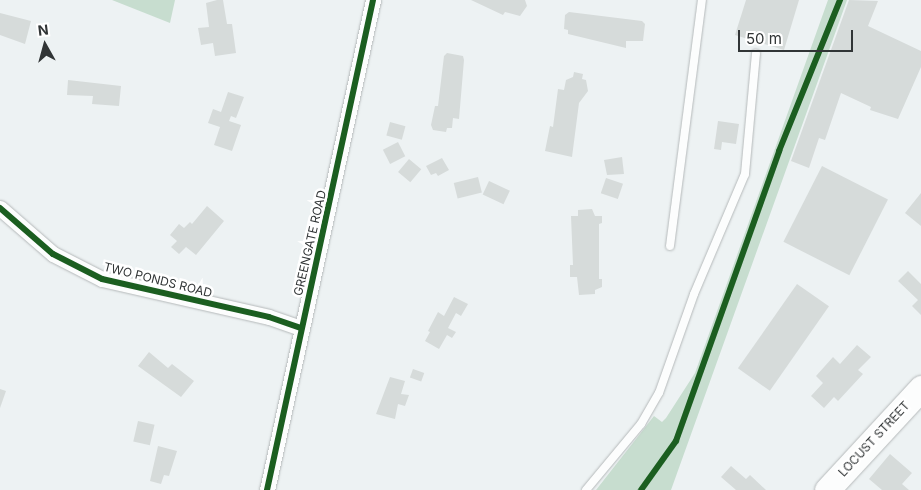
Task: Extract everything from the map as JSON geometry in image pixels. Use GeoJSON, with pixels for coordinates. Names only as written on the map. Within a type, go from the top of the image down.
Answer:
{"type":"FeatureCollection","features":[{"type":"Feature","properties":{"kind":"highway","name":"LOCUST STREET"},"geometry":{"type":"LineString","coordinates":[[827,490],[921,388]]}},
{"type":"Feature","properties":{"kind":"street","name":"GREENGATE ROAD"},"geometry":{"type":"LineString","coordinates":[[267,490],[301,328],[321,252],[373,0]]}},
{"type":"Feature","properties":{"kind":"street","name":"TWO PONDS ROAD"},"geometry":{"type":"LineString","coordinates":[[0,208],[53,254],[102,279],[269,317],[301,328]]}},
{"type":"Feature","properties":{"kind":"lane"},"geometry":{"type":"LineString","coordinates":[[670,246],[702,0]]}},
{"type":"Feature","properties":{"kind":"lane"},"geometry":{"type":"LineString","coordinates":[[586,490],[641,424],[659,393],[694,294],[745,174],[756,54]]}},
{"type":"Feature","properties":{"kind":"green space"},"geometry":{"type":"Polygon","coordinates":[[[112,0],[175,0],[170,23],[112,0]]]}},
{"type":"Feature","properties":{"kind":"green space"},"geometry":{"type":"Polygon","coordinates":[[[828,0],[847,0],[671,490],[596,490],[654,416],[662,422],[666,418],[695,373],[828,0]]]}},
{"type":"Feature","properties":{"kind":"building"},"geometry":{"type":"Polygon","coordinates":[[[223,0],[227,24],[232,24],[236,53],[215,56],[213,43],[201,45],[198,28],[209,27],[206,3],[223,0]]]}},
{"type":"Feature","properties":{"kind":"building"},"geometry":{"type":"Polygon","coordinates":[[[471,0],[525,0],[527,6],[520,16],[505,12],[503,15],[471,0]]]}},
{"type":"Feature","properties":{"kind":"building"},"geometry":{"type":"Polygon","coordinates":[[[746,0],[799,0],[784,50],[735,35],[746,0]]]}},
{"type":"Feature","properties":{"kind":"building"},"geometry":{"type":"Polygon","coordinates":[[[849,0],[878,1],[868,26],[921,51],[921,67],[898,119],[870,110],[871,107],[841,93],[825,140],[819,138],[809,168],[791,161],[849,0]]]}},
{"type":"Feature","properties":{"kind":"building"},"geometry":{"type":"Polygon","coordinates":[[[569,12],[642,21],[645,24],[643,41],[626,41],[626,48],[568,34],[568,30],[564,29],[565,15],[569,12]]]}},
{"type":"Feature","properties":{"kind":"building"},"geometry":{"type":"Polygon","coordinates":[[[0,13],[31,21],[25,44],[0,35],[0,13]]]}},
{"type":"Feature","properties":{"kind":"building"},"geometry":{"type":"Polygon","coordinates":[[[447,53],[463,56],[464,60],[459,119],[453,118],[452,128],[447,128],[446,132],[433,130],[431,125],[435,106],[438,106],[444,56],[447,53]]]}},
{"type":"Feature","properties":{"kind":"building"},"geometry":{"type":"Polygon","coordinates":[[[574,72],[583,74],[582,79],[586,80],[588,91],[579,103],[572,157],[545,151],[550,126],[553,127],[558,89],[564,90],[566,80],[573,77],[574,72]]]}},
{"type":"Feature","properties":{"kind":"building"},"geometry":{"type":"Polygon","coordinates":[[[68,80],[121,86],[119,106],[92,104],[93,96],[67,95],[68,80]]]}},
{"type":"Feature","properties":{"kind":"building"},"geometry":{"type":"Polygon","coordinates":[[[228,92],[244,97],[236,118],[231,116],[229,121],[241,125],[232,151],[214,145],[220,127],[208,123],[213,109],[221,112],[228,92]]]}},
{"type":"Feature","properties":{"kind":"building"},"geometry":{"type":"Polygon","coordinates":[[[718,121],[739,124],[736,144],[722,142],[721,150],[714,149],[718,121]]]}},
{"type":"Feature","properties":{"kind":"building"},"geometry":{"type":"Polygon","coordinates":[[[390,122],[405,126],[402,140],[386,136],[390,122]]]}},
{"type":"Feature","properties":{"kind":"building"},"geometry":{"type":"Polygon","coordinates":[[[398,142],[405,156],[390,164],[383,150],[398,142]]]}},
{"type":"Feature","properties":{"kind":"building"},"geometry":{"type":"Polygon","coordinates":[[[622,157],[624,174],[607,175],[604,160],[622,157]]]}},
{"type":"Feature","properties":{"kind":"building"},"geometry":{"type":"Polygon","coordinates":[[[442,158],[449,170],[438,176],[436,173],[431,175],[426,166],[442,158]]]}},
{"type":"Feature","properties":{"kind":"building"},"geometry":{"type":"Polygon","coordinates":[[[409,159],[421,169],[410,182],[398,172],[409,159]]]}},
{"type":"Feature","properties":{"kind":"building"},"geometry":{"type":"Polygon","coordinates":[[[822,166],[888,200],[849,275],[783,242],[822,166]]]}},
{"type":"Feature","properties":{"kind":"building"},"geometry":{"type":"Polygon","coordinates":[[[478,177],[482,193],[458,199],[454,183],[478,177]]]}},
{"type":"Feature","properties":{"kind":"building"},"geometry":{"type":"Polygon","coordinates":[[[606,178],[623,184],[618,199],[601,193],[606,178]]]}},
{"type":"Feature","properties":{"kind":"building"},"geometry":{"type":"Polygon","coordinates":[[[489,181],[510,191],[504,204],[483,195],[489,181]]]}},
{"type":"Feature","properties":{"kind":"building"},"geometry":{"type":"Polygon","coordinates":[[[921,193],[921,226],[905,213],[921,193]]]}},
{"type":"Feature","properties":{"kind":"building"},"geometry":{"type":"Polygon","coordinates":[[[207,206],[224,221],[196,255],[186,247],[179,254],[171,247],[177,241],[170,235],[179,224],[184,228],[190,222],[192,224],[207,206]]]}},
{"type":"Feature","properties":{"kind":"building"},"geometry":{"type":"Polygon","coordinates":[[[592,209],[595,216],[602,216],[602,223],[599,224],[599,279],[602,279],[602,287],[595,290],[595,294],[579,295],[577,277],[570,277],[570,265],[573,265],[571,216],[578,216],[578,210],[592,209]]]}},
{"type":"Feature","properties":{"kind":"building"},"geometry":{"type":"Polygon","coordinates":[[[908,271],[921,284],[921,315],[912,306],[918,300],[898,281],[908,271]]]}},
{"type":"Feature","properties":{"kind":"building"},"geometry":{"type":"Polygon","coordinates":[[[797,284],[829,306],[770,391],[738,368],[797,284]]]}},
{"type":"Feature","properties":{"kind":"building"},"geometry":{"type":"Polygon","coordinates":[[[454,297],[468,304],[461,316],[456,313],[448,328],[456,332],[452,338],[447,335],[439,349],[425,341],[438,312],[444,316],[454,297]]]}},
{"type":"Feature","properties":{"kind":"building"},"geometry":{"type":"Polygon","coordinates":[[[857,345],[871,357],[858,370],[863,374],[838,401],[834,397],[824,408],[811,396],[823,383],[816,376],[833,357],[840,364],[857,345]]]}},
{"type":"Feature","properties":{"kind":"building"},"geometry":{"type":"Polygon","coordinates":[[[149,352],[168,368],[172,364],[194,381],[181,397],[138,366],[149,352]]]}},
{"type":"Feature","properties":{"kind":"building"},"geometry":{"type":"Polygon","coordinates":[[[413,369],[424,373],[421,382],[410,377],[413,369]]]}},
{"type":"Feature","properties":{"kind":"building"},"geometry":{"type":"Polygon","coordinates":[[[390,377],[405,381],[401,394],[409,395],[405,406],[398,404],[395,419],[376,414],[390,377]]]}},
{"type":"Feature","properties":{"kind":"building"},"geometry":{"type":"Polygon","coordinates":[[[0,389],[6,391],[0,408],[0,389]]]}},
{"type":"Feature","properties":{"kind":"building"},"geometry":{"type":"Polygon","coordinates":[[[138,421],[155,425],[150,445],[133,441],[138,421]]]}},
{"type":"Feature","properties":{"kind":"building"},"geometry":{"type":"Polygon","coordinates":[[[158,446],[177,451],[169,476],[164,475],[161,484],[150,481],[158,446]]]}},
{"type":"Feature","properties":{"kind":"building"},"geometry":{"type":"Polygon","coordinates":[[[890,454],[912,473],[902,484],[909,490],[882,490],[869,479],[890,454]]]}},
{"type":"Feature","properties":{"kind":"building"},"geometry":{"type":"Polygon","coordinates":[[[731,466],[746,479],[750,475],[766,490],[736,490],[721,477],[731,466]]]}},
{"type":"Feature","properties":{"kind":"cycle path"},"geometry":{"type":"LineString","coordinates":[[267,490],[373,0]]}},
{"type":"Feature","properties":{"kind":"cycle path"},"geometry":{"type":"LineString","coordinates":[[641,490],[676,441],[779,151],[840,0]]}},
{"type":"Feature","properties":{"kind":"cycle path"},"geometry":{"type":"LineString","coordinates":[[0,208],[53,254],[102,279],[269,317],[301,328]]}}]}
